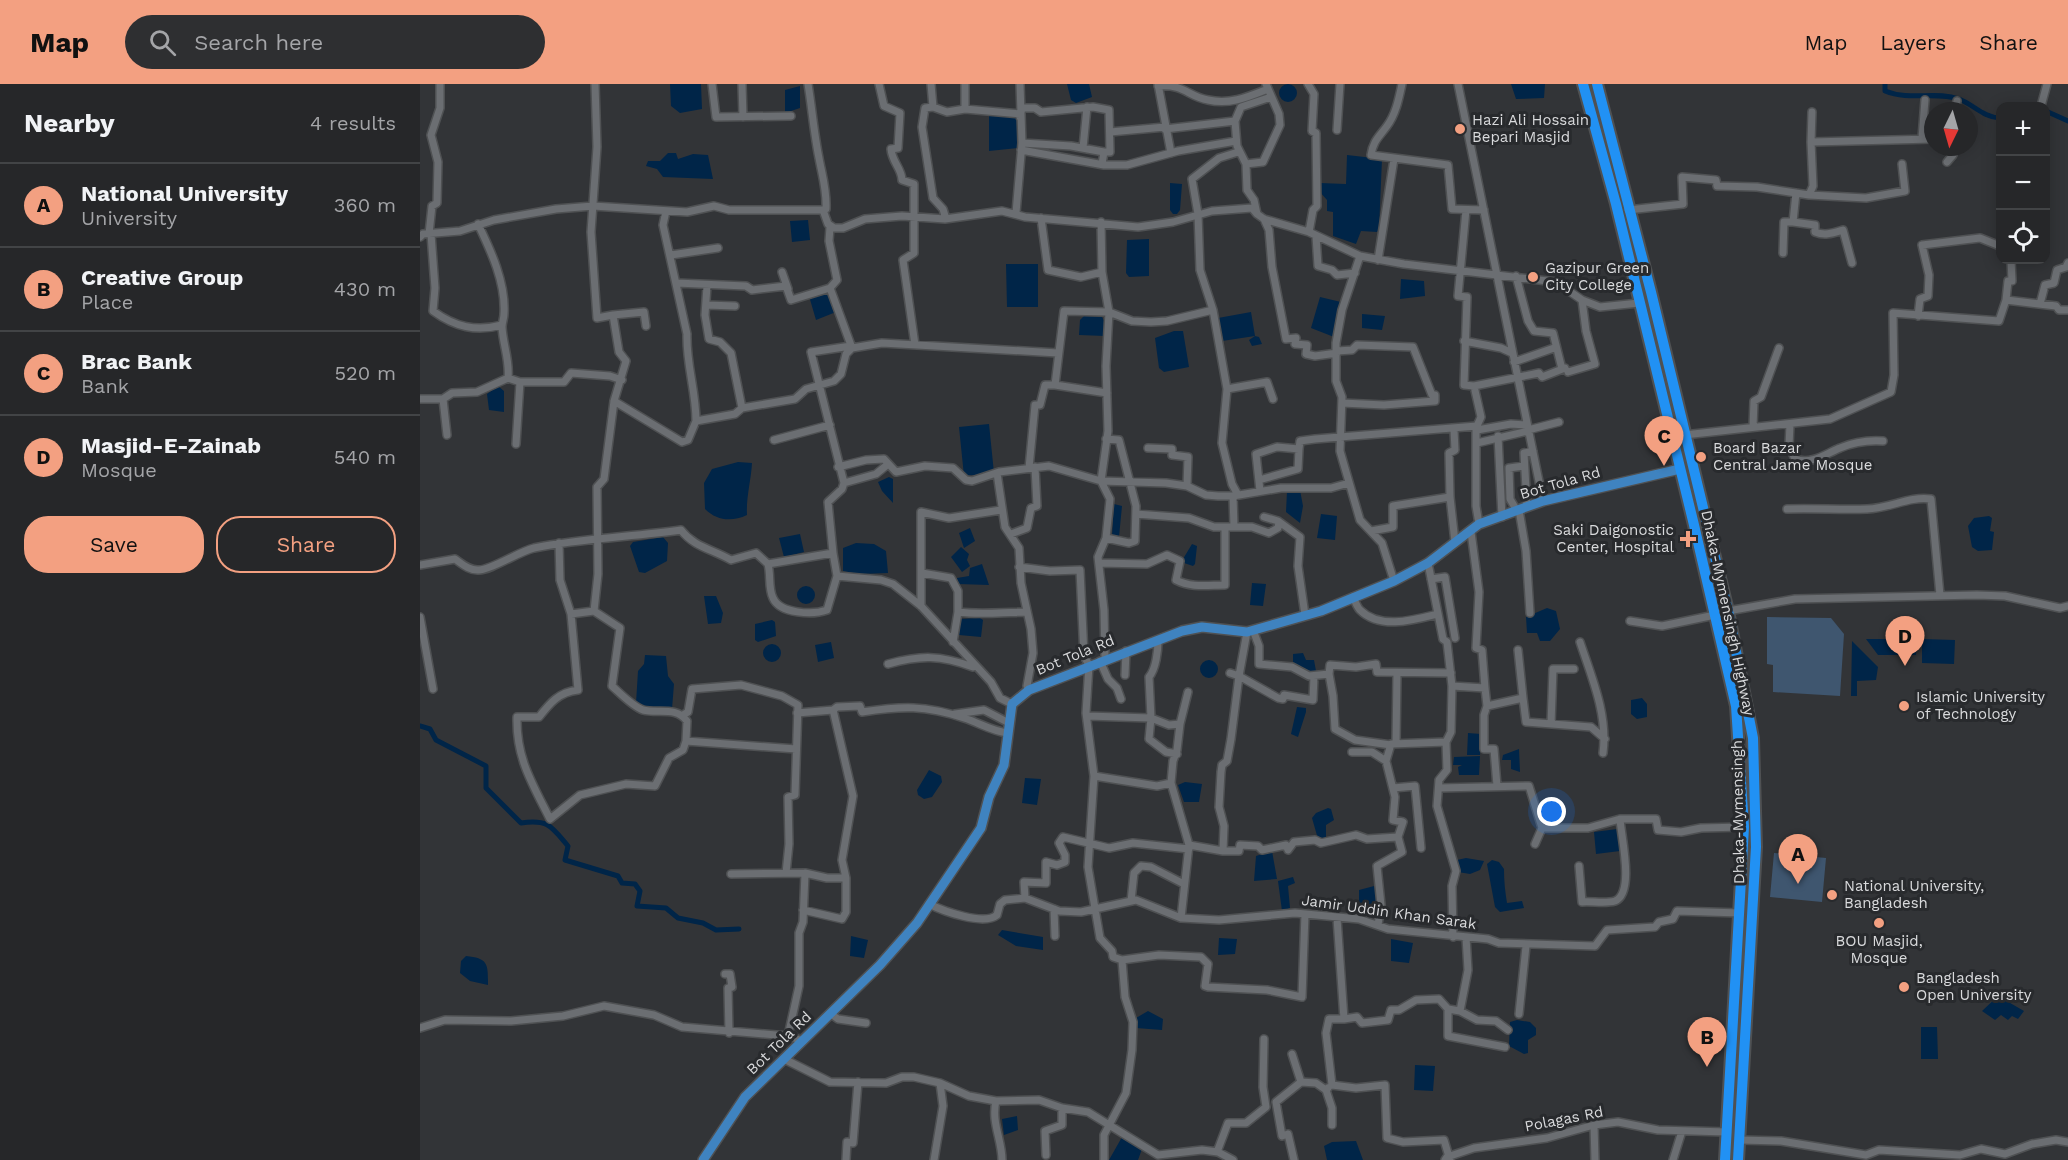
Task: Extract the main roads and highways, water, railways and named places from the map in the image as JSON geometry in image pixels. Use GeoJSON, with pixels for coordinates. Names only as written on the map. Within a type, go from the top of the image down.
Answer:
{"type":"FeatureCollection","features":[{"type":"Feature","properties":{"kind":"highway","name":"Dhaka-Mymensingh Highway"},"geometry":{"type":"LineString","coordinates":[[1583,84],[1640,303],[1736,706],[1744,827],[1725,1160]]}},
{"type":"Feature","properties":{"kind":"highway","name":"Dhaka-Mymensingh"},"geometry":{"type":"LineString","coordinates":[[1597,84],[1651,292],[1728,611],[1749,713],[1756,779],[1756,847],[1738,1160]]}},
{"type":"Feature","properties":{"kind":"main road","name":"Bot Tola Rd"},"geometry":{"type":"LineString","coordinates":[[703,1160],[745,1097],[880,965],[917,923],[981,828],[989,797],[1004,765],[1012,704],[1029,690],[1103,659],[1182,631],[1202,627],[1250,631],[1305,615],[1394,581],[1428,563],[1479,524],[1543,501],[1680,469]]}},
{"type":"Feature","properties":{"kind":"waterway"},"geometry":{"type":"LineString","coordinates":[[1885,84],[1885,91],[1894,94],[1959,99],[1996,117]]}},
{"type":"Feature","properties":{"kind":"waterway"},"geometry":{"type":"LineString","coordinates":[[2050,113],[2068,121]]}},
{"type":"Feature","properties":{"kind":"waterway"},"geometry":{"type":"LineString","coordinates":[[420,726],[430,729],[436,740],[486,766],[486,788],[521,823],[543,823],[553,829],[568,846],[565,860],[618,876],[622,883],[635,884],[640,891],[637,906],[666,908],[678,918],[703,923],[716,930],[739,929]]}},
{"type":"Feature","properties":{"kind":"place","name":"Hazi Ali Hossain Bepari Masjid"},"geometry":{"type":"Point","coordinates":[1460,129]}},
{"type":"Feature","properties":{"kind":"place","name":"Gazipur Green City College"},"geometry":{"type":"Point","coordinates":[1533,277]}},
{"type":"Feature","properties":{"kind":"place","name":"Board Bazar Central Jame Mosque"},"geometry":{"type":"Point","coordinates":[1701,457]}},
{"type":"Feature","properties":{"kind":"place","name":"Brac Bank"},"geometry":{"type":"Point","coordinates":[1664,466]}},
{"type":"Feature","properties":{"kind":"place","name":"Saki Daigonostic Center, Hospital"},"geometry":{"type":"Point","coordinates":[1688,539]}},
{"type":"Feature","properties":{"kind":"place","name":"Masjid-E-Zainab"},"geometry":{"type":"Point","coordinates":[1905,666]}},
{"type":"Feature","properties":{"kind":"place","name":"Islamic University of Technology"},"geometry":{"type":"Point","coordinates":[1904,706]}},
{"type":"Feature","properties":{"kind":"place","name":"National University"},"geometry":{"type":"Point","coordinates":[1798,884]}},
{"type":"Feature","properties":{"kind":"place","name":"National University, Bangladesh"},"geometry":{"type":"Point","coordinates":[1832,895]}},
{"type":"Feature","properties":{"kind":"place","name":"BOU Masjid, Mosque"},"geometry":{"type":"Point","coordinates":[1879,923]}},
{"type":"Feature","properties":{"kind":"place","name":"Bangladesh Open University"},"geometry":{"type":"Point","coordinates":[1904,987]}},
{"type":"Feature","properties":{"kind":"place","name":"Creative Group"},"geometry":{"type":"Point","coordinates":[1707,1067]}}]}
